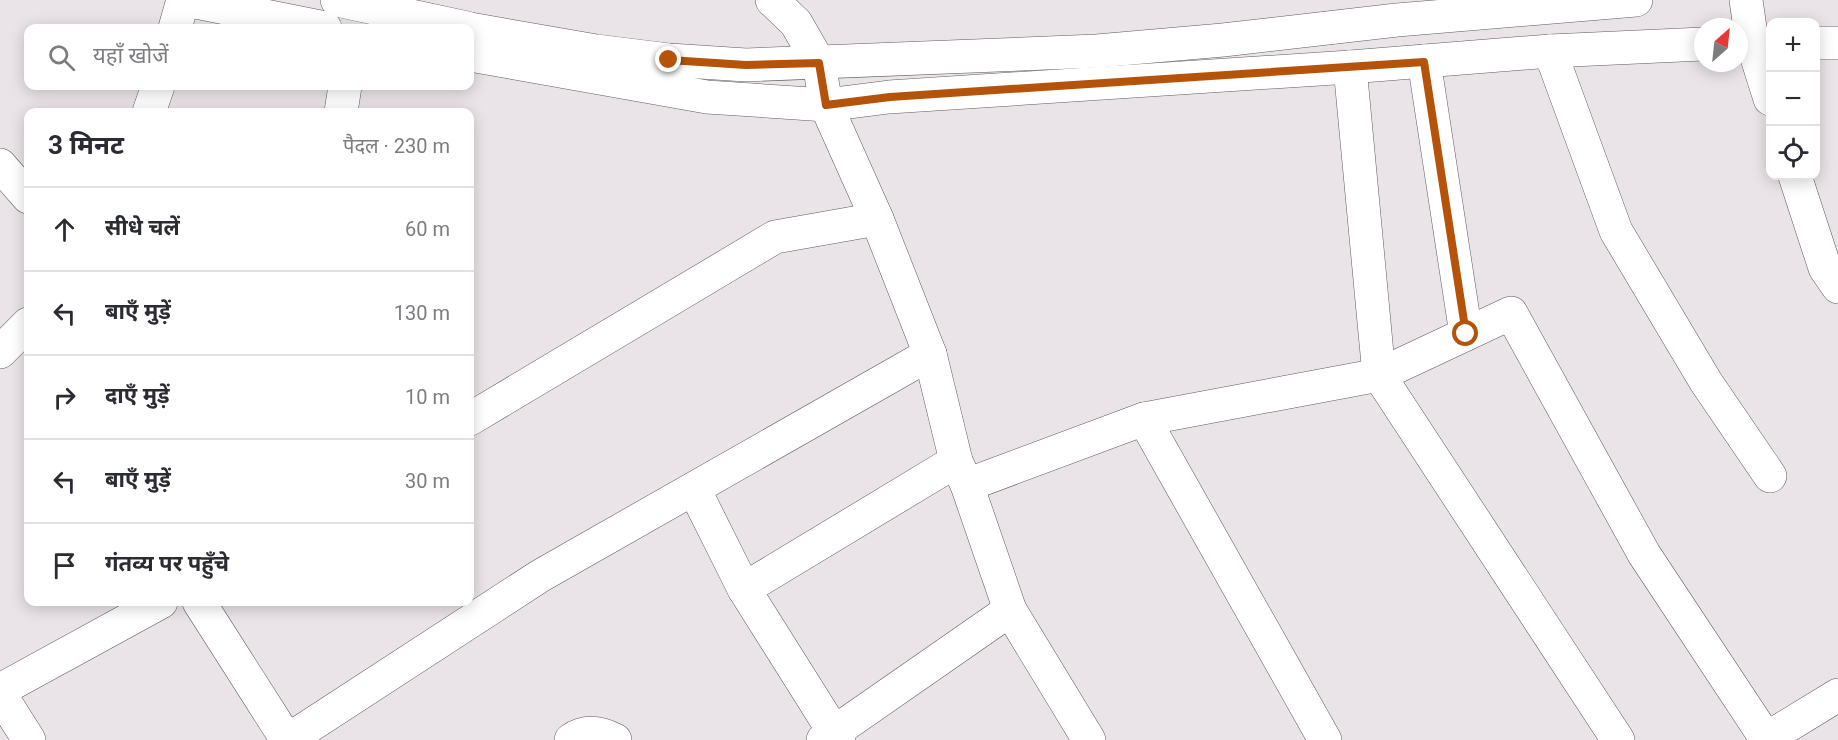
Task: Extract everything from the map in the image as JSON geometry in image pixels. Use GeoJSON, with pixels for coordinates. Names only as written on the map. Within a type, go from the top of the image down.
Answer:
{"type":"FeatureCollection","features":[{"type":"Feature","properties":{"kind":"street"},"geometry":{"type":"LineString","coordinates":[[176,24],[184,0],[305,24]]}},
{"type":"Feature","properties":{"kind":"street"},"geometry":{"type":"LineString","coordinates":[[338,0],[446,24]]}},
{"type":"Feature","properties":{"kind":"street"},"geometry":{"type":"LineString","coordinates":[[771,0],[796,23],[819,63],[826,105],[877,219],[930,354],[961,473],[1010,610],[1089,740]]}},
{"type":"Feature","properties":{"kind":"street"},"geometry":{"type":"LineString","coordinates":[[474,30],[596,51],[669,60],[746,65],[1097,51],[1636,0]]}},
{"type":"Feature","properties":{"kind":"street"},"geometry":{"type":"LineString","coordinates":[[1746,0],[1754,43],[1766,85]]}},
{"type":"Feature","properties":{"kind":"street"},"geometry":{"type":"LineString","coordinates":[[1820,43],[1838,43]]}},
{"type":"Feature","properties":{"kind":"street"},"geometry":{"type":"LineString","coordinates":[[474,56],[707,97],[826,105],[890,97],[1424,62],[1550,51],[1694,44]]}},
{"type":"Feature","properties":{"kind":"street"},"geometry":{"type":"LineString","coordinates":[[1550,51],[1616,231],[1706,381],[1770,476]]}},
{"type":"Feature","properties":{"kind":"street"},"geometry":{"type":"LineString","coordinates":[[1424,62],[1466,334]]}},
{"type":"Feature","properties":{"kind":"street"},"geometry":{"type":"LineString","coordinates":[[1350,67],[1379,375],[1618,740]]}},
{"type":"Feature","properties":{"kind":"street"},"geometry":{"type":"LineString","coordinates":[[150,108],[157,90]]}},
{"type":"Feature","properties":{"kind":"street"},"geometry":{"type":"LineString","coordinates":[[342,108],[344,90]]}},
{"type":"Feature","properties":{"kind":"street"},"geometry":{"type":"LineString","coordinates":[[0,165],[24,192]]}},
{"type":"Feature","properties":{"kind":"street"},"geometry":{"type":"LineString","coordinates":[[1796,180],[1825,268],[1838,287]]}},
{"type":"Feature","properties":{"kind":"street"},"geometry":{"type":"LineString","coordinates":[[474,417],[775,237],[877,219]]}},
{"type":"Feature","properties":{"kind":"street"},"geometry":{"type":"LineString","coordinates":[[744,589],[961,473],[1144,419],[1379,375],[1511,313],[1644,554],[1767,739],[1838,695]]}},
{"type":"Feature","properties":{"kind":"street"},"geometry":{"type":"LineString","coordinates":[[0,352],[24,328]]}},
{"type":"Feature","properties":{"kind":"street"},"geometry":{"type":"LineString","coordinates":[[203,606],[287,740],[540,576],[930,354]]}},
{"type":"Feature","properties":{"kind":"street"},"geometry":{"type":"LineString","coordinates":[[1144,419],[1325,740]]}},
{"type":"Feature","properties":{"kind":"street"},"geometry":{"type":"LineString","coordinates":[[694,489],[744,589],[832,737],[1010,610]]}},
{"type":"Feature","properties":{"kind":"street"},"geometry":{"type":"LineString","coordinates":[[0,690],[154,606]]}},
{"type":"Feature","properties":{"kind":"street"},"geometry":{"type":"LineString","coordinates":[[0,694],[29,740]]}},
{"type":"Feature","properties":{"kind":"street"},"geometry":{"type":"LineString","coordinates":[[571,740],[580,733],[602,734],[615,740]]}},
{"type":"Feature","properties":{"kind":"route"},"geometry":{"type":"LineString","coordinates":[[669,60],[746,65],[819,63],[826,105],[890,97],[1424,62],[1466,334]]}}]}
